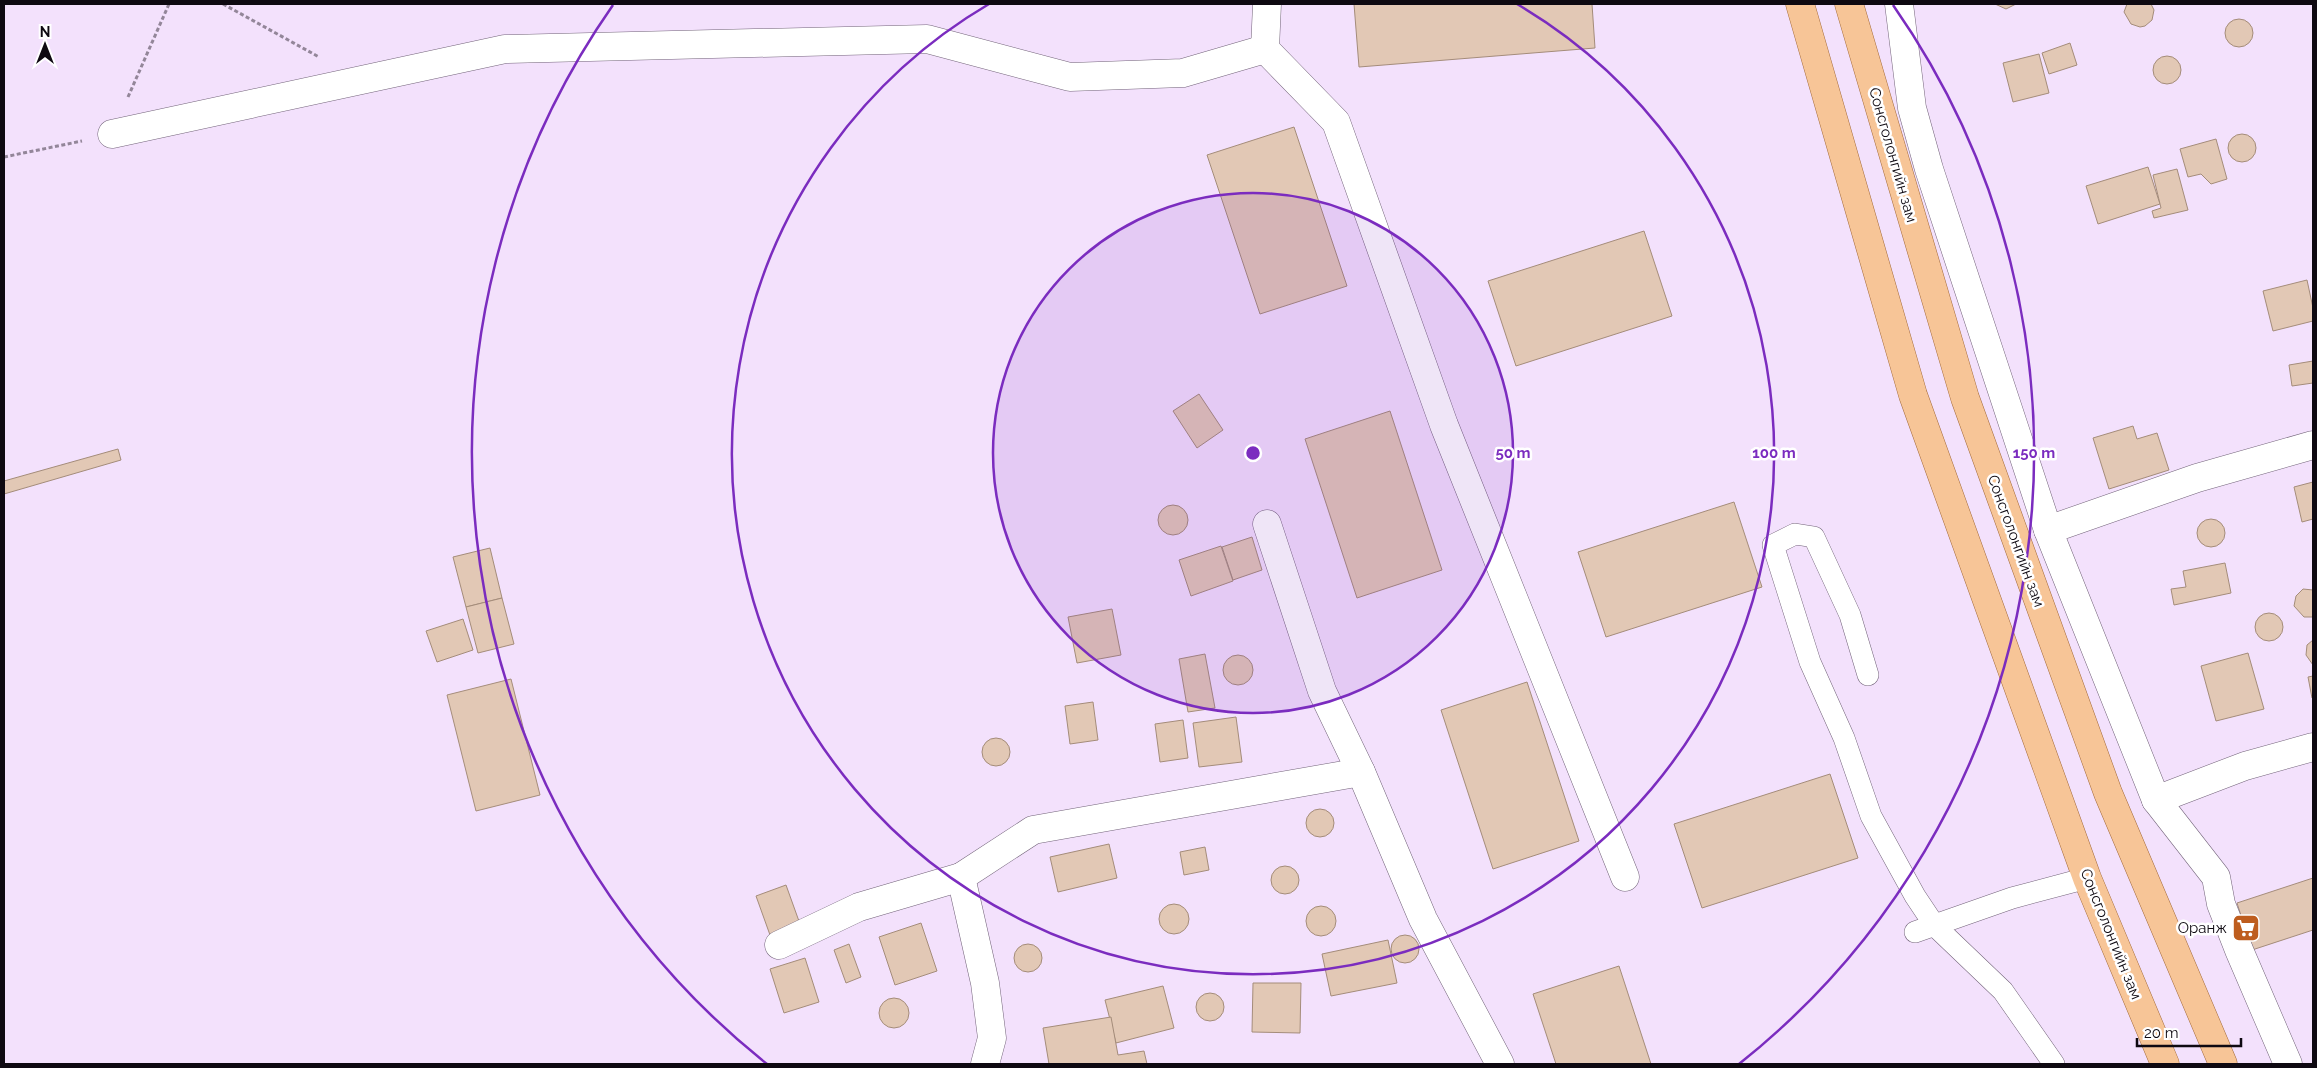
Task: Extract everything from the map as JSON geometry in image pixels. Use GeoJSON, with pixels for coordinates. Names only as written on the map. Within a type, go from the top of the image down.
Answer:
{"type":"FeatureCollection","features":[{"type":"Feature","properties":{"kind":"main road","name":"Сонсголонгийн зам"},"geometry":{"type":"LineString","coordinates":[[1800,4],[1913,396],[2088,878],[2165,1064]]}},
{"type":"Feature","properties":{"kind":"main road","name":"Сонсголонгийн зам"},"geometry":{"type":"LineString","coordinates":[[1849,4],[1965,398],[2108,793],[2223,1064]]}},
{"type":"Feature","properties":{"kind":"street"},"geometry":{"type":"LineString","coordinates":[[1267,4],[1265,49],[1336,122],[1444,425],[1625,877]]}},
{"type":"Feature","properties":{"kind":"street"},"geometry":{"type":"LineString","coordinates":[[1899,4],[1912,108],[1928,168],[2048,530],[2156,800],[2216,877],[2222,904],[2235,940],[2288,1064]]}},
{"type":"Feature","properties":{"kind":"street"},"geometry":{"type":"LineString","coordinates":[[112,134],[505,49],[927,40],[1070,77],[1183,73],[1265,49]]}},
{"type":"Feature","properties":{"kind":"street"},"geometry":{"type":"LineString","coordinates":[[1900,181],[1928,168]]}},
{"type":"Feature","properties":{"kind":"street"},"geometry":{"type":"LineString","coordinates":[[2048,530],[2197,478],[2313,445]]}},
{"type":"Feature","properties":{"kind":"street"},"geometry":{"type":"LineString","coordinates":[[1267,524],[1322,691],[1361,772],[1423,919],[1500,1064]]}},
{"type":"Feature","properties":{"kind":"street"},"geometry":{"type":"LineString","coordinates":[[2156,800],[2245,766],[2313,747]]}},
{"type":"Feature","properties":{"kind":"street"},"geometry":{"type":"LineString","coordinates":[[779,945],[859,907],[961,877],[1033,830],[1361,772]]}},
{"type":"Feature","properties":{"kind":"street"},"geometry":{"type":"LineString","coordinates":[[961,877],[985,983],[992,1038],[985,1064]]}},
{"type":"Feature","properties":{"kind":"lane"},"geometry":{"type":"LineString","coordinates":[[1868,674],[1850,616],[1814,537],[1795,534],[1773,545],[1810,662],[1844,738],[1871,816],[1915,896],[1925,929],[2002,991],[2054,1064]]}},
{"type":"Feature","properties":{"kind":"lane"},"geometry":{"type":"LineString","coordinates":[[1925,929],[2012,898],[2088,878]]}},
{"type":"Feature","properties":{"kind":"path"},"geometry":{"type":"LineString","coordinates":[[224,4],[361,80]]}},
{"type":"Feature","properties":{"kind":"building"},"geometry":{"type":"Polygon","coordinates":[[[1354,4],[1592,4],[1595,48],[1359,67],[1354,4]]]}},
{"type":"Feature","properties":{"kind":"building"},"geometry":{"type":"Polygon","coordinates":[[[1995,4],[2016,4],[2006,9],[1995,4]]]}},
{"type":"Feature","properties":{"kind":"building"},"geometry":{"type":"Polygon","coordinates":[[[2127,4],[2151,4],[2154,10],[2152,20],[2145,26],[2140,27],[2131,24],[2124,12],[2127,4]]]}},
{"type":"Feature","properties":{"kind":"building"},"geometry":{"type":"Polygon","coordinates":[[[2239,19],[2249,23],[2253,33],[2249,43],[2239,47],[2229,43],[2225,33],[2229,23],[2239,19]]]}},
{"type":"Feature","properties":{"kind":"building"},"geometry":{"type":"Polygon","coordinates":[[[2070,43],[2077,65],[2049,74],[2042,53],[2070,43]]]}},
{"type":"Feature","properties":{"kind":"building"},"geometry":{"type":"Polygon","coordinates":[[[2039,54],[2049,93],[2013,102],[2003,63],[2039,54]]]}},
{"type":"Feature","properties":{"kind":"building"},"geometry":{"type":"Polygon","coordinates":[[[2167,56],[2177,60],[2181,70],[2177,80],[2167,84],[2157,80],[2153,70],[2157,60],[2167,56]]]}},
{"type":"Feature","properties":{"kind":"building"},"geometry":{"type":"Polygon","coordinates":[[[1294,127],[1347,286],[1260,314],[1207,155],[1294,127]]]}},
{"type":"Feature","properties":{"kind":"building"},"geometry":{"type":"Polygon","coordinates":[[[2242,134],[2252,138],[2256,148],[2252,158],[2242,162],[2232,158],[2228,148],[2232,138],[2242,134]]]}},
{"type":"Feature","properties":{"kind":"building"},"geometry":{"type":"Polygon","coordinates":[[[2216,139],[2227,179],[2211,184],[2201,174],[2188,177],[2180,149],[2216,139]]]}},
{"type":"Feature","properties":{"kind":"building"},"geometry":{"type":"Polygon","coordinates":[[[2148,167],[2160,204],[2098,224],[2086,186],[2148,167]]]}},
{"type":"Feature","properties":{"kind":"building"},"geometry":{"type":"Polygon","coordinates":[[[2177,169],[2188,210],[2154,218],[2152,211],[2161,208],[2153,175],[2177,169]]]}},
{"type":"Feature","properties":{"kind":"building"},"geometry":{"type":"Polygon","coordinates":[[[1644,231],[1672,316],[1516,366],[1488,281],[1644,231]]]}},
{"type":"Feature","properties":{"kind":"building"},"geometry":{"type":"Polygon","coordinates":[[[2307,280],[2313,308],[2313,321],[2273,331],[2263,291],[2307,280]]]}},
{"type":"Feature","properties":{"kind":"building"},"geometry":{"type":"Polygon","coordinates":[[[2313,361],[2313,383],[2292,386],[2289,365],[2313,361]]]}},
{"type":"Feature","properties":{"kind":"building"},"geometry":{"type":"Polygon","coordinates":[[[1199,394],[1223,430],[1197,448],[1173,411],[1199,394]]]}},
{"type":"Feature","properties":{"kind":"building"},"geometry":{"type":"Polygon","coordinates":[[[1390,411],[1442,570],[1357,598],[1305,439],[1390,411]]]}},
{"type":"Feature","properties":{"kind":"building"},"geometry":{"type":"Polygon","coordinates":[[[2133,426],[2137,439],[2157,433],[2169,470],[2109,489],[2093,438],[2133,426]]]}},
{"type":"Feature","properties":{"kind":"building"},"geometry":{"type":"Polygon","coordinates":[[[118,449],[121,460],[4,494],[4,481],[118,449]]]}},
{"type":"Feature","properties":{"kind":"building"},"geometry":{"type":"Polygon","coordinates":[[[2313,482],[2313,519],[2302,522],[2294,487],[2313,482]]]}},
{"type":"Feature","properties":{"kind":"building"},"geometry":{"type":"Polygon","coordinates":[[[1734,502],[1762,587],[1606,637],[1578,552],[1734,502]]]}},
{"type":"Feature","properties":{"kind":"building"},"geometry":{"type":"Polygon","coordinates":[[[1173,505],[1183,510],[1188,520],[1183,530],[1173,535],[1163,530],[1158,520],[1163,510],[1173,505]]]}},
{"type":"Feature","properties":{"kind":"building"},"geometry":{"type":"Polygon","coordinates":[[[2211,519],[2221,523],[2225,533],[2221,543],[2211,547],[2201,543],[2197,533],[2201,523],[2211,519]]]}},
{"type":"Feature","properties":{"kind":"building"},"geometry":{"type":"Polygon","coordinates":[[[1252,537],[1262,570],[1233,580],[1222,547],[1252,537]]]}},
{"type":"Feature","properties":{"kind":"building"},"geometry":{"type":"Polygon","coordinates":[[[1221,546],[1233,581],[1191,596],[1179,560],[1221,546]]]}},
{"type":"Feature","properties":{"kind":"building"},"geometry":{"type":"Polygon","coordinates":[[[490,548],[502,598],[466,607],[453,557],[490,548]]]}},
{"type":"Feature","properties":{"kind":"building"},"geometry":{"type":"Polygon","coordinates":[[[2225,563],[2231,593],[2174,605],[2171,589],[2186,587],[2183,571],[2225,563]]]}},
{"type":"Feature","properties":{"kind":"building"},"geometry":{"type":"Polygon","coordinates":[[[2303,589],[2313,590],[2313,617],[2304,617],[2294,606],[2296,596],[2303,589]]]}},
{"type":"Feature","properties":{"kind":"building"},"geometry":{"type":"Polygon","coordinates":[[[502,598],[514,644],[478,653],[466,607],[502,598]]]}},
{"type":"Feature","properties":{"kind":"building"},"geometry":{"type":"Polygon","coordinates":[[[1112,609],[1121,655],[1077,663],[1068,617],[1112,609]]]}},
{"type":"Feature","properties":{"kind":"building"},"geometry":{"type":"Polygon","coordinates":[[[2269,613],[2279,617],[2283,627],[2279,637],[2269,641],[2259,637],[2255,627],[2259,617],[2269,613]]]}},
{"type":"Feature","properties":{"kind":"building"},"geometry":{"type":"Polygon","coordinates":[[[463,619],[473,650],[437,662],[426,631],[463,619]]]}},
{"type":"Feature","properties":{"kind":"building"},"geometry":{"type":"Polygon","coordinates":[[[2313,640],[2313,665],[2306,655],[2307,645],[2313,640]]]}},
{"type":"Feature","properties":{"kind":"building"},"geometry":{"type":"Polygon","coordinates":[[[2248,653],[2264,709],[2216,721],[2201,666],[2248,653]]]}},
{"type":"Feature","properties":{"kind":"building"},"geometry":{"type":"Polygon","coordinates":[[[1205,654],[1215,708],[1188,712],[1179,659],[1205,654]]]}},
{"type":"Feature","properties":{"kind":"building"},"geometry":{"type":"Polygon","coordinates":[[[1238,655],[1248,660],[1253,670],[1248,680],[1238,685],[1228,680],[1223,670],[1228,660],[1238,655]]]}},
{"type":"Feature","properties":{"kind":"building"},"geometry":{"type":"Polygon","coordinates":[[[2313,676],[2313,698],[2312,698],[2308,677],[2313,676]]]}},
{"type":"Feature","properties":{"kind":"building"},"geometry":{"type":"Polygon","coordinates":[[[511,679],[540,795],[476,811],[447,695],[511,679]]]}},
{"type":"Feature","properties":{"kind":"building"},"geometry":{"type":"Polygon","coordinates":[[[1527,682],[1579,841],[1493,869],[1441,710],[1527,682]]]}},
{"type":"Feature","properties":{"kind":"building"},"geometry":{"type":"Polygon","coordinates":[[[1093,702],[1098,740],[1070,744],[1065,706],[1093,702]]]}},
{"type":"Feature","properties":{"kind":"building"},"geometry":{"type":"Polygon","coordinates":[[[1236,717],[1242,762],[1199,767],[1193,723],[1236,717]]]}},
{"type":"Feature","properties":{"kind":"building"},"geometry":{"type":"Polygon","coordinates":[[[1183,720],[1188,758],[1160,762],[1155,724],[1183,720]]]}},
{"type":"Feature","properties":{"kind":"building"},"geometry":{"type":"Polygon","coordinates":[[[996,738],[1006,742],[1010,752],[1006,762],[996,766],[986,762],[982,752],[986,742],[996,738]]]}},
{"type":"Feature","properties":{"kind":"building"},"geometry":{"type":"Polygon","coordinates":[[[1830,774],[1858,858],[1702,908],[1674,824],[1830,774]]]}},
{"type":"Feature","properties":{"kind":"building"},"geometry":{"type":"Polygon","coordinates":[[[1320,809],[1330,813],[1334,823],[1330,833],[1320,837],[1310,833],[1306,823],[1310,813],[1320,809]]]}},
{"type":"Feature","properties":{"kind":"building"},"geometry":{"type":"Polygon","coordinates":[[[1109,844],[1117,878],[1058,892],[1050,857],[1109,844]]]}},
{"type":"Feature","properties":{"kind":"building"},"geometry":{"type":"Polygon","coordinates":[[[1205,847],[1209,870],[1184,875],[1180,852],[1205,847]]]}},
{"type":"Feature","properties":{"kind":"building"},"geometry":{"type":"Polygon","coordinates":[[[1285,866],[1295,870],[1299,880],[1295,890],[1285,894],[1275,890],[1271,880],[1275,870],[1285,866]]]}},
{"type":"Feature","properties":{"kind":"building"},"geometry":{"type":"Polygon","coordinates":[[[2313,878],[2313,930],[2252,950],[2237,903],[2313,878]]]}},
{"type":"Feature","properties":{"kind":"building"},"geometry":{"type":"Polygon","coordinates":[[[786,885],[800,924],[770,935],[756,896],[786,885]]]}},
{"type":"Feature","properties":{"kind":"building"},"geometry":{"type":"Polygon","coordinates":[[[1174,904],[1184,909],[1189,919],[1184,929],[1174,934],[1164,929],[1159,919],[1164,909],[1174,904]]]}},
{"type":"Feature","properties":{"kind":"building"},"geometry":{"type":"Polygon","coordinates":[[[1321,906],[1331,911],[1336,921],[1331,931],[1321,936],[1311,931],[1306,921],[1311,911],[1321,906]]]}},
{"type":"Feature","properties":{"kind":"building"},"geometry":{"type":"Polygon","coordinates":[[[921,923],[937,971],[895,985],[879,937],[921,923]]]}},
{"type":"Feature","properties":{"kind":"building"},"geometry":{"type":"Polygon","coordinates":[[[1405,935],[1415,939],[1419,949],[1415,959],[1405,963],[1395,959],[1391,949],[1395,939],[1405,935]]]}},
{"type":"Feature","properties":{"kind":"building"},"geometry":{"type":"Polygon","coordinates":[[[1388,940],[1397,983],[1331,996],[1322,954],[1388,940]]]}},
{"type":"Feature","properties":{"kind":"building"},"geometry":{"type":"Polygon","coordinates":[[[849,944],[861,977],[846,983],[834,950],[849,944]]]}},
{"type":"Feature","properties":{"kind":"building"},"geometry":{"type":"Polygon","coordinates":[[[1028,944],[1038,948],[1042,958],[1038,968],[1028,972],[1018,968],[1014,958],[1018,948],[1028,944]]]}},
{"type":"Feature","properties":{"kind":"building"},"geometry":{"type":"Polygon","coordinates":[[[805,958],[819,1002],[784,1013],[770,969],[805,958]]]}},
{"type":"Feature","properties":{"kind":"building"},"geometry":{"type":"Polygon","coordinates":[[[1619,966],[1651,1064],[1556,1064],[1533,994],[1619,966]]]}},
{"type":"Feature","properties":{"kind":"building"},"geometry":{"type":"Polygon","coordinates":[[[1253,983],[1301,983],[1300,1033],[1252,1032],[1253,983]]]}},
{"type":"Feature","properties":{"kind":"building"},"geometry":{"type":"Polygon","coordinates":[[[1163,986],[1174,1028],[1116,1043],[1105,1000],[1163,986]]]}},
{"type":"Feature","properties":{"kind":"building"},"geometry":{"type":"Polygon","coordinates":[[[1210,993],[1220,997],[1224,1007],[1220,1017],[1210,1021],[1200,1017],[1196,1007],[1200,997],[1210,993]]]}},
{"type":"Feature","properties":{"kind":"building"},"geometry":{"type":"Polygon","coordinates":[[[894,998],[904,1003],[909,1013],[904,1023],[894,1028],[884,1023],[879,1013],[884,1003],[894,998]]]}},
{"type":"Feature","properties":{"kind":"building"},"geometry":{"type":"Polygon","coordinates":[[[1111,1017],[1118,1055],[1144,1051],[1147,1064],[1049,1064],[1043,1028],[1111,1017]]]}},
{"type":"Feature","properties":{"kind":"place","name":"Оранж"},"geometry":{"type":"Point","coordinates":[2246,928]}}]}
